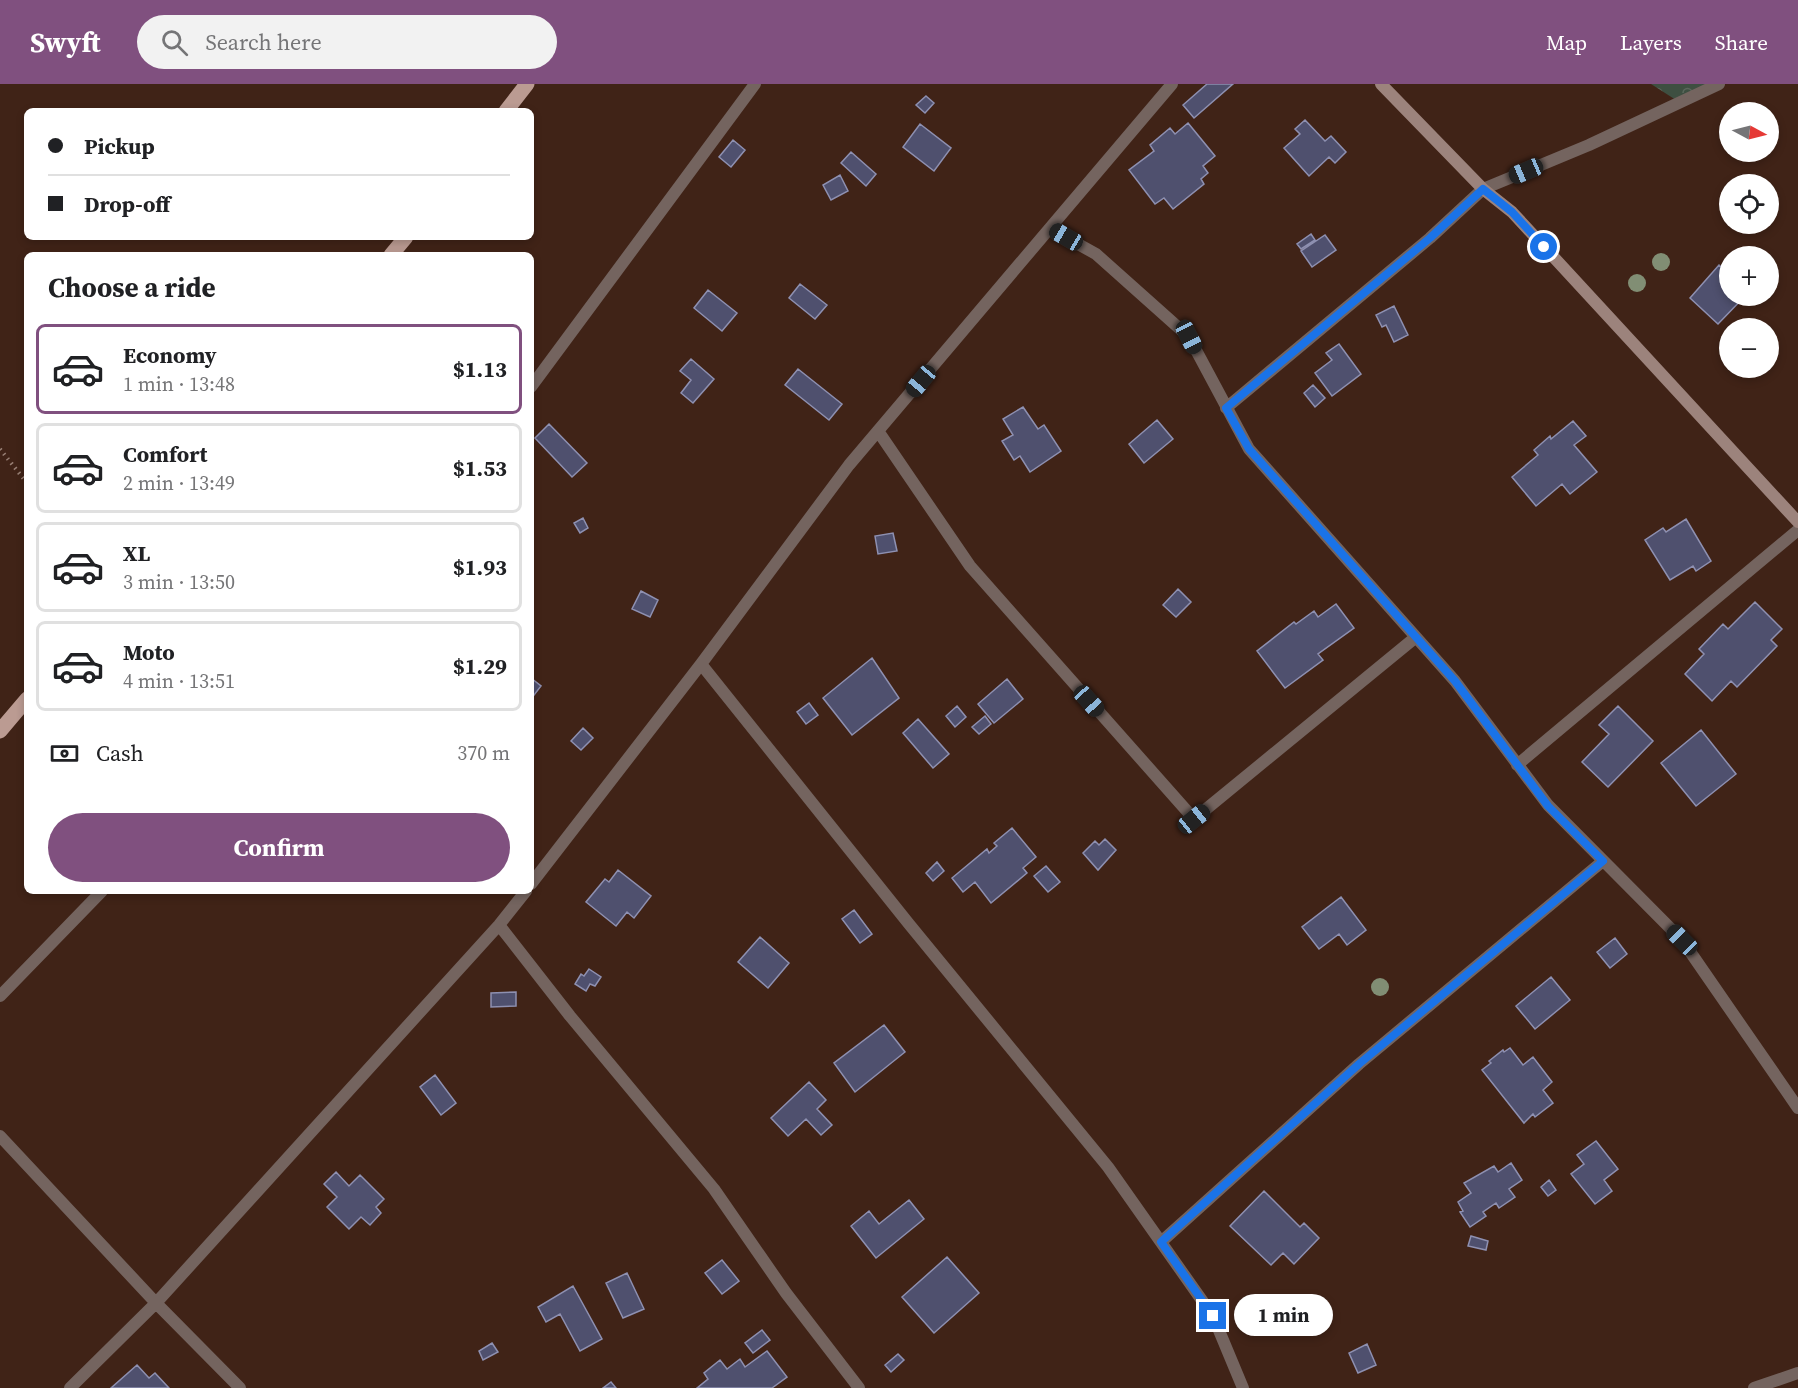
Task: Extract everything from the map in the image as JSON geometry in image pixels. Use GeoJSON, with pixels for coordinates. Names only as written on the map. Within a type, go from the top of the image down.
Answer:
{"type":"FeatureCollection","features":[{"type":"Feature","properties":{"kind":"main road"},"geometry":{"type":"LineString","coordinates":[[508,108],[527,84]]}},
{"type":"Feature","properties":{"kind":"main road"},"geometry":{"type":"LineString","coordinates":[[394,252],[404,240]]}},
{"type":"Feature","properties":{"kind":"main road"},"geometry":{"type":"LineString","coordinates":[[0,731],[24,703]]}},
{"type":"Feature","properties":{"kind":"street"},"geometry":{"type":"LineString","coordinates":[[534,383],[755,84]]}},
{"type":"Feature","properties":{"kind":"street"},"geometry":{"type":"LineString","coordinates":[[534,880],[701,664],[849,465],[1172,84]]}},
{"type":"Feature","properties":{"kind":"street"},"geometry":{"type":"LineString","coordinates":[[1381,84],[1483,189],[1512,212],[1798,522]]}},
{"type":"Feature","properties":{"kind":"street"},"geometry":{"type":"LineString","coordinates":[[1226,408],[1430,238],[1483,189],[1589,145],[1719,84]]}},
{"type":"Feature","properties":{"kind":"street"},"geometry":{"type":"LineString","coordinates":[[1051,229],[1096,254],[1189,337],[1249,449],[1455,681],[1548,806],[1682,940],[1798,1107]]}},
{"type":"Feature","properties":{"kind":"street"},"geometry":{"type":"LineString","coordinates":[[878,431],[970,566],[1194,819],[1416,637]]}},
{"type":"Feature","properties":{"kind":"street"},"geometry":{"type":"LineString","coordinates":[[1517,765],[1798,530]]}},
{"type":"Feature","properties":{"kind":"street"},"geometry":{"type":"LineString","coordinates":[[701,664],[909,924],[1108,1167],[1213,1316],[1243,1388]]}},
{"type":"Feature","properties":{"kind":"street"},"geometry":{"type":"LineString","coordinates":[[1161,1242],[1359,1064],[1603,861]]}},
{"type":"Feature","properties":{"kind":"street"},"geometry":{"type":"LineString","coordinates":[[0,996],[99,894]]}},
{"type":"Feature","properties":{"kind":"street"},"geometry":{"type":"LineString","coordinates":[[70,1388],[156,1303],[499,925],[524,894]]}},
{"type":"Feature","properties":{"kind":"street"},"geometry":{"type":"LineString","coordinates":[[499,925],[570,1017],[714,1189],[786,1293],[859,1388]]}},
{"type":"Feature","properties":{"kind":"street"},"geometry":{"type":"LineString","coordinates":[[0,1136],[156,1303],[240,1388]]}},
{"type":"Feature","properties":{"kind":"street"},"geometry":{"type":"LineString","coordinates":[[1754,1388],[1798,1373]]}},
{"type":"Feature","properties":{"kind":"path"},"geometry":{"type":"LineString","coordinates":[[0,449],[24,479]]}},
{"type":"Feature","properties":{"kind":"green space"},"geometry":{"type":"Polygon","coordinates":[[[1651,84],[1710,84],[1676,100],[1651,84]]]}},
{"type":"Feature","properties":{"kind":"building"},"geometry":{"type":"Polygon","coordinates":[[[1207,84],[1233,84],[1194,118],[1183,105],[1207,84]]]}},
{"type":"Feature","properties":{"kind":"building"},"geometry":{"type":"Polygon","coordinates":[[[926,96],[934,103],[925,113],[916,105],[926,96]]]}},
{"type":"Feature","properties":{"kind":"building"},"geometry":{"type":"Polygon","coordinates":[[[1305,120],[1325,141],[1331,136],[1346,152],[1335,163],[1329,157],[1309,176],[1284,148],[1300,134],[1295,129],[1305,120]]]}},
{"type":"Feature","properties":{"kind":"building"},"geometry":{"type":"Polygon","coordinates":[[[1188,123],[1215,156],[1203,166],[1208,173],[1201,179],[1204,184],[1173,209],[1164,198],[1155,204],[1129,170],[1154,151],[1150,145],[1170,128],[1175,134],[1188,123]]]}},
{"type":"Feature","properties":{"kind":"building"},"geometry":{"type":"Polygon","coordinates":[[[920,124],[951,148],[934,171],[903,147],[920,124]]]}},
{"type":"Feature","properties":{"kind":"building"},"geometry":{"type":"Polygon","coordinates":[[[733,140],[745,150],[731,167],[719,157],[733,140]]]}},
{"type":"Feature","properties":{"kind":"building"},"geometry":{"type":"Polygon","coordinates":[[[851,152],[876,174],[866,186],[841,163],[851,152]]]}},
{"type":"Feature","properties":{"kind":"building"},"geometry":{"type":"Polygon","coordinates":[[[840,175],[848,191],[831,200],[823,185],[840,175]]]}},
{"type":"Feature","properties":{"kind":"building"},"geometry":{"type":"Polygon","coordinates":[[[1311,234],[1315,240],[1301,249],[1297,244],[1311,234]]]}},
{"type":"Feature","properties":{"kind":"building"},"geometry":{"type":"Polygon","coordinates":[[[1325,235],[1336,250],[1312,267],[1301,251],[1325,235]]]}},
{"type":"Feature","properties":{"kind":"building"},"geometry":{"type":"Polygon","coordinates":[[[1719,265],[1719,306],[1735,306],[1724,318],[1719,318],[1718,324],[1690,298],[1719,265]]]}},
{"type":"Feature","properties":{"kind":"building"},"geometry":{"type":"Polygon","coordinates":[[[800,284],[827,305],[815,319],[789,298],[800,284]]]}},
{"type":"Feature","properties":{"kind":"building"},"geometry":{"type":"Polygon","coordinates":[[[708,290],[737,313],[722,331],[694,308],[708,290]]]}},
{"type":"Feature","properties":{"kind":"building"},"geometry":{"type":"Polygon","coordinates":[[[1394,306],[1408,335],[1394,342],[1386,325],[1382,327],[1376,315],[1394,306]]]}},
{"type":"Feature","properties":{"kind":"building"},"geometry":{"type":"Polygon","coordinates":[[[1339,344],[1361,374],[1332,396],[1315,373],[1332,360],[1326,353],[1339,344]]]}},
{"type":"Feature","properties":{"kind":"building"},"geometry":{"type":"Polygon","coordinates":[[[691,359],[714,379],[693,403],[681,393],[691,380],[680,371],[691,359]]]}},
{"type":"Feature","properties":{"kind":"building"},"geometry":{"type":"Polygon","coordinates":[[[798,369],[842,404],[829,420],[785,385],[798,369]]]}},
{"type":"Feature","properties":{"kind":"building"},"geometry":{"type":"Polygon","coordinates":[[[1313,385],[1325,398],[1315,407],[1304,393],[1313,385]]]}},
{"type":"Feature","properties":{"kind":"building"},"geometry":{"type":"Polygon","coordinates":[[[1023,407],[1038,429],[1044,425],[1061,451],[1030,472],[1020,456],[1014,460],[1002,441],[1013,435],[1003,419],[1023,407]]]}},
{"type":"Feature","properties":{"kind":"building"},"geometry":{"type":"Polygon","coordinates":[[[1157,420],[1173,439],[1144,463],[1129,444],[1157,420]]]}},
{"type":"Feature","properties":{"kind":"building"},"geometry":{"type":"Polygon","coordinates":[[[1573,421],[1586,436],[1574,445],[1597,472],[1570,494],[1562,484],[1536,506],[1512,477],[1538,455],[1534,450],[1573,421]]]}},
{"type":"Feature","properties":{"kind":"building"},"geometry":{"type":"Polygon","coordinates":[[[549,424],[587,463],[572,477],[535,438],[549,424]]]}},
{"type":"Feature","properties":{"kind":"building"},"geometry":{"type":"Polygon","coordinates":[[[583,518],[588,528],[580,533],[574,523],[583,518]]]}},
{"type":"Feature","properties":{"kind":"building"},"geometry":{"type":"Polygon","coordinates":[[[1686,519],[1711,561],[1696,571],[1693,566],[1670,580],[1645,540],[1663,528],[1666,532],[1686,519]]]}},
{"type":"Feature","properties":{"kind":"building"},"geometry":{"type":"Polygon","coordinates":[[[893,533],[897,551],[878,554],[875,536],[893,533]]]}},
{"type":"Feature","properties":{"kind":"building"},"geometry":{"type":"Polygon","coordinates":[[[1178,589],[1191,602],[1176,617],[1163,605],[1178,589]]]}},
{"type":"Feature","properties":{"kind":"building"},"geometry":{"type":"Polygon","coordinates":[[[641,591],[658,600],[650,617],[632,609],[641,591]]]}},
{"type":"Feature","properties":{"kind":"building"},"geometry":{"type":"Polygon","coordinates":[[[1755,602],[1782,629],[1771,640],[1777,646],[1737,687],[1731,681],[1712,701],[1685,674],[1704,654],[1699,649],[1723,624],[1728,629],[1755,602]]]}},
{"type":"Feature","properties":{"kind":"building"},"geometry":{"type":"Polygon","coordinates":[[[1336,604],[1354,628],[1318,654],[1323,660],[1285,688],[1257,651],[1294,622],[1296,624],[1314,611],[1318,617],[1336,604]]]}},
{"type":"Feature","properties":{"kind":"building"},"geometry":{"type":"Polygon","coordinates":[[[872,658],[899,698],[852,735],[823,698],[872,658]]]}},
{"type":"Feature","properties":{"kind":"building"},"geometry":{"type":"Polygon","coordinates":[[[1007,679],[1023,699],[994,723],[978,704],[1007,679]]]}},
{"type":"Feature","properties":{"kind":"building"},"geometry":{"type":"Polygon","coordinates":[[[534,680],[541,686],[534,695],[534,680]]]}},
{"type":"Feature","properties":{"kind":"building"},"geometry":{"type":"Polygon","coordinates":[[[809,703],[818,715],[806,724],[797,712],[809,703]]]}},
{"type":"Feature","properties":{"kind":"building"},"geometry":{"type":"Polygon","coordinates":[[[957,706],[966,717],[955,727],[946,716],[957,706]]]}},
{"type":"Feature","properties":{"kind":"building"},"geometry":{"type":"Polygon","coordinates":[[[1618,706],[1653,741],[1608,787],[1582,762],[1609,734],[1599,725],[1618,706]]]}},
{"type":"Feature","properties":{"kind":"building"},"geometry":{"type":"Polygon","coordinates":[[[985,716],[991,724],[979,734],[972,727],[985,716]]]}},
{"type":"Feature","properties":{"kind":"building"},"geometry":{"type":"Polygon","coordinates":[[[918,719],[949,754],[933,768],[903,733],[918,719]]]}},
{"type":"Feature","properties":{"kind":"building"},"geometry":{"type":"Polygon","coordinates":[[[583,728],[593,738],[581,750],[571,741],[583,728]]]}},
{"type":"Feature","properties":{"kind":"building"},"geometry":{"type":"Polygon","coordinates":[[[1701,730],[1736,774],[1696,806],[1661,763],[1701,730]]]}},
{"type":"Feature","properties":{"kind":"building"},"geometry":{"type":"Polygon","coordinates":[[[1012,828],[1036,857],[1023,868],[1027,873],[991,903],[975,882],[963,892],[952,878],[987,849],[989,853],[997,846],[994,843],[1012,828]]]}},
{"type":"Feature","properties":{"kind":"building"},"geometry":{"type":"Polygon","coordinates":[[[1105,839],[1116,850],[1098,870],[1083,853],[1095,841],[1099,845],[1105,839]]]}},
{"type":"Feature","properties":{"kind":"building"},"geometry":{"type":"Polygon","coordinates":[[[937,862],[944,871],[933,881],[926,873],[937,862]]]}},
{"type":"Feature","properties":{"kind":"building"},"geometry":{"type":"Polygon","coordinates":[[[1046,866],[1060,882],[1048,892],[1034,876],[1046,866]]]}},
{"type":"Feature","properties":{"kind":"building"},"geometry":{"type":"Polygon","coordinates":[[[618,870],[651,896],[634,918],[627,912],[616,926],[586,902],[605,879],[609,882],[618,870]]]}},
{"type":"Feature","properties":{"kind":"building"},"geometry":{"type":"Polygon","coordinates":[[[1341,897],[1366,930],[1347,945],[1339,934],[1319,949],[1302,927],[1341,897]]]}},
{"type":"Feature","properties":{"kind":"building"},"geometry":{"type":"Polygon","coordinates":[[[854,910],[872,934],[860,943],[842,919],[854,910]]]}},
{"type":"Feature","properties":{"kind":"building"},"geometry":{"type":"Polygon","coordinates":[[[760,937],[789,963],[768,988],[738,962],[760,937]]]}},
{"type":"Feature","properties":{"kind":"building"},"geometry":{"type":"Polygon","coordinates":[[[1615,938],[1627,954],[1610,968],[1597,952],[1615,938]]]}},
{"type":"Feature","properties":{"kind":"building"},"geometry":{"type":"Polygon","coordinates":[[[589,969],[601,977],[595,986],[590,984],[586,991],[575,984],[581,974],[584,976],[589,969]]]}},
{"type":"Feature","properties":{"kind":"building"},"geometry":{"type":"Polygon","coordinates":[[[1551,977],[1570,1000],[1535,1029],[1516,1006],[1551,977]]]}},
{"type":"Feature","properties":{"kind":"building"},"geometry":{"type":"Polygon","coordinates":[[[516,992],[516,1006],[491,1007],[491,993],[516,992]]]}},
{"type":"Feature","properties":{"kind":"building"},"geometry":{"type":"Polygon","coordinates":[[[884,1025],[905,1052],[855,1092],[834,1063],[884,1025]]]}},
{"type":"Feature","properties":{"kind":"building"},"geometry":{"type":"Polygon","coordinates":[[[1510,1048],[1523,1065],[1533,1057],[1552,1082],[1543,1090],[1553,1103],[1535,1117],[1533,1114],[1524,1123],[1482,1070],[1503,1050],[1504,1052],[1510,1048]]]}},
{"type":"Feature","properties":{"kind":"building"},"geometry":{"type":"Polygon","coordinates":[[[435,1075],[456,1103],[441,1115],[420,1087],[435,1075]]]}},
{"type":"Feature","properties":{"kind":"building"},"geometry":{"type":"Polygon","coordinates":[[[809,1082],[826,1100],[817,1109],[832,1125],[821,1135],[806,1119],[788,1136],[771,1118],[809,1082]]]}},
{"type":"Feature","properties":{"kind":"building"},"geometry":{"type":"Polygon","coordinates":[[[1596,1141],[1618,1169],[1604,1180],[1612,1191],[1595,1204],[1571,1174],[1584,1164],[1577,1155],[1596,1141]]]}},
{"type":"Feature","properties":{"kind":"building"},"geometry":{"type":"Polygon","coordinates":[[[1511,1163],[1522,1180],[1509,1189],[1515,1197],[1499,1208],[1496,1203],[1483,1212],[1486,1216],[1470,1227],[1460,1212],[1463,1211],[1458,1202],[1471,1193],[1464,1183],[1494,1166],[1498,1172],[1511,1163]]]}},
{"type":"Feature","properties":{"kind":"building"},"geometry":{"type":"Polygon","coordinates":[[[336,1172],[349,1186],[360,1175],[384,1199],[376,1207],[381,1213],[370,1225],[361,1217],[349,1229],[327,1207],[337,1197],[324,1184],[336,1172]]]}},
{"type":"Feature","properties":{"kind":"building"},"geometry":{"type":"Polygon","coordinates":[[[1549,1180],[1556,1190],[1548,1196],[1541,1187],[1549,1180]]]}},
{"type":"Feature","properties":{"kind":"building"},"geometry":{"type":"Polygon","coordinates":[[[1264,1191],[1300,1227],[1304,1223],[1319,1238],[1294,1264],[1283,1253],[1271,1265],[1230,1226],[1264,1191]]]}},
{"type":"Feature","properties":{"kind":"building"},"geometry":{"type":"Polygon","coordinates":[[[909,1200],[924,1219],[876,1258],[851,1226],[869,1211],[879,1224],[909,1200]]]}},
{"type":"Feature","properties":{"kind":"building"},"geometry":{"type":"Polygon","coordinates":[[[1471,1236],[1488,1241],[1486,1250],[1468,1246],[1471,1236]]]}},
{"type":"Feature","properties":{"kind":"building"},"geometry":{"type":"Polygon","coordinates":[[[947,1257],[979,1293],[934,1333],[902,1297],[947,1257]]]}},
{"type":"Feature","properties":{"kind":"building"},"geometry":{"type":"Polygon","coordinates":[[[722,1260],[739,1281],[722,1294],[705,1273],[722,1260]]]}},
{"type":"Feature","properties":{"kind":"building"},"geometry":{"type":"Polygon","coordinates":[[[627,1273],[644,1309],[623,1318],[606,1283],[627,1273]]]}},
{"type":"Feature","properties":{"kind":"building"},"geometry":{"type":"Polygon","coordinates":[[[573,1286],[602,1339],[580,1351],[560,1314],[546,1322],[538,1307],[573,1286]]]}},
{"type":"Feature","properties":{"kind":"building"},"geometry":{"type":"Polygon","coordinates":[[[762,1330],[770,1340],[753,1353],[745,1343],[762,1330]]]}},
{"type":"Feature","properties":{"kind":"building"},"geometry":{"type":"Polygon","coordinates":[[[492,1343],[498,1352],[483,1360],[479,1351],[492,1343]]]}},
{"type":"Feature","properties":{"kind":"building"},"geometry":{"type":"Polygon","coordinates":[[[1367,1344],[1376,1365],[1358,1373],[1349,1353],[1367,1344]]]}},
{"type":"Feature","properties":{"kind":"building"},"geometry":{"type":"Polygon","coordinates":[[[767,1351],[787,1377],[772,1388],[697,1388],[708,1379],[704,1373],[720,1360],[727,1369],[740,1359],[745,1367],[767,1351]]]}},
{"type":"Feature","properties":{"kind":"building"},"geometry":{"type":"Polygon","coordinates":[[[898,1354],[904,1360],[891,1372],[885,1365],[898,1354]]]}},
{"type":"Feature","properties":{"kind":"building"},"geometry":{"type":"Polygon","coordinates":[[[137,1365],[149,1378],[155,1373],[169,1388],[111,1388],[137,1365]]]}},
{"type":"Feature","properties":{"kind":"building"},"geometry":{"type":"Polygon","coordinates":[[[611,1382],[616,1388],[603,1388],[611,1382]]]}},
{"type":"Feature","properties":{"kind":"route"},"geometry":{"type":"LineString","coordinates":[[1213,1316],[1161,1242],[1359,1064],[1603,861],[1548,806],[1455,681],[1249,449],[1226,408],[1430,238],[1483,189],[1512,212],[1544,247]]}}]}
